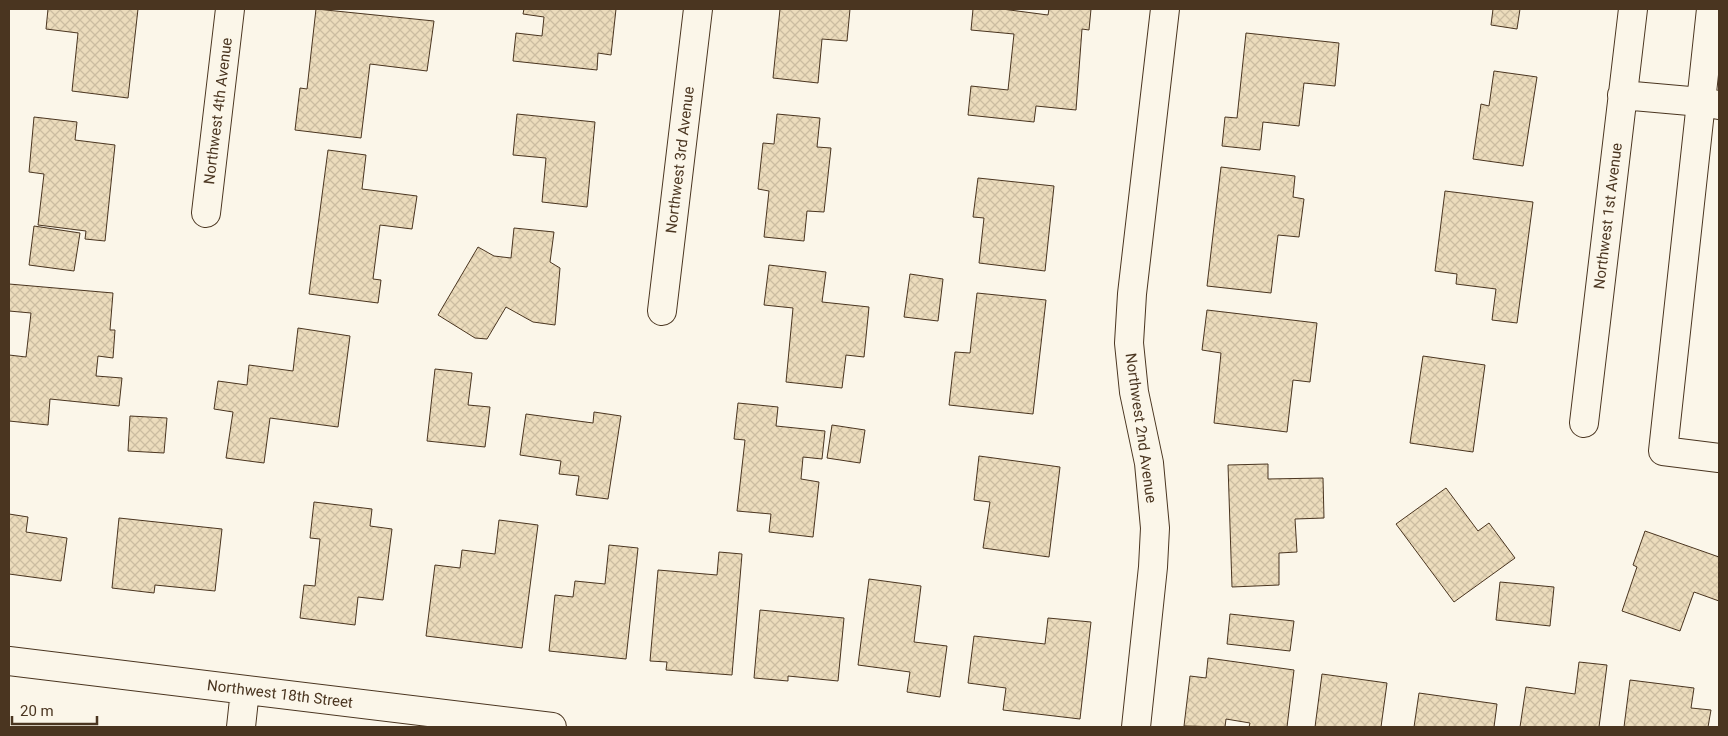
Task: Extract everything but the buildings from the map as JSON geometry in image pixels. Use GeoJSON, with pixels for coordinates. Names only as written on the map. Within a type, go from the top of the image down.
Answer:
{"type":"FeatureCollection","features":[{"type":"Feature","properties":{"kind":"street","name":"Northwest 4th Avenue"},"geometry":{"type":"LineString","coordinates":[[206,213],[230,9]]}},
{"type":"Feature","properties":{"kind":"street","name":"Northwest 3rd Avenue"},"geometry":{"type":"LineString","coordinates":[[662,311],[698,9]]}},
{"type":"Feature","properties":{"kind":"street","name":"Northwest 2nd Avenue"},"geometry":{"type":"LineString","coordinates":[[1136,727],[1153,567],[1155,528],[1149,463],[1134,392],[1129,344],[1132,294],[1165,9]]}},
{"type":"Feature","properties":{"kind":"street","name":"Northwest 1st Avenue"},"geometry":{"type":"LineString","coordinates":[[1584,423],[1632,9]]}},
{"type":"Feature","properties":{"kind":"street"},"geometry":{"type":"LineString","coordinates":[[1711,9],[1710,104],[1663,451],[1719,458]]}},
{"type":"Feature","properties":{"kind":"street"},"geometry":{"type":"LineString","coordinates":[[1622,95],[1710,104]]}},
{"type":"Feature","properties":{"kind":"street","name":"Northwest 18th Street"},"geometry":{"type":"LineString","coordinates":[[9,661],[552,727]]}},
{"type":"Feature","properties":{"kind":"street"},"geometry":{"type":"LineString","coordinates":[[241,727],[245,690]]}}]}
